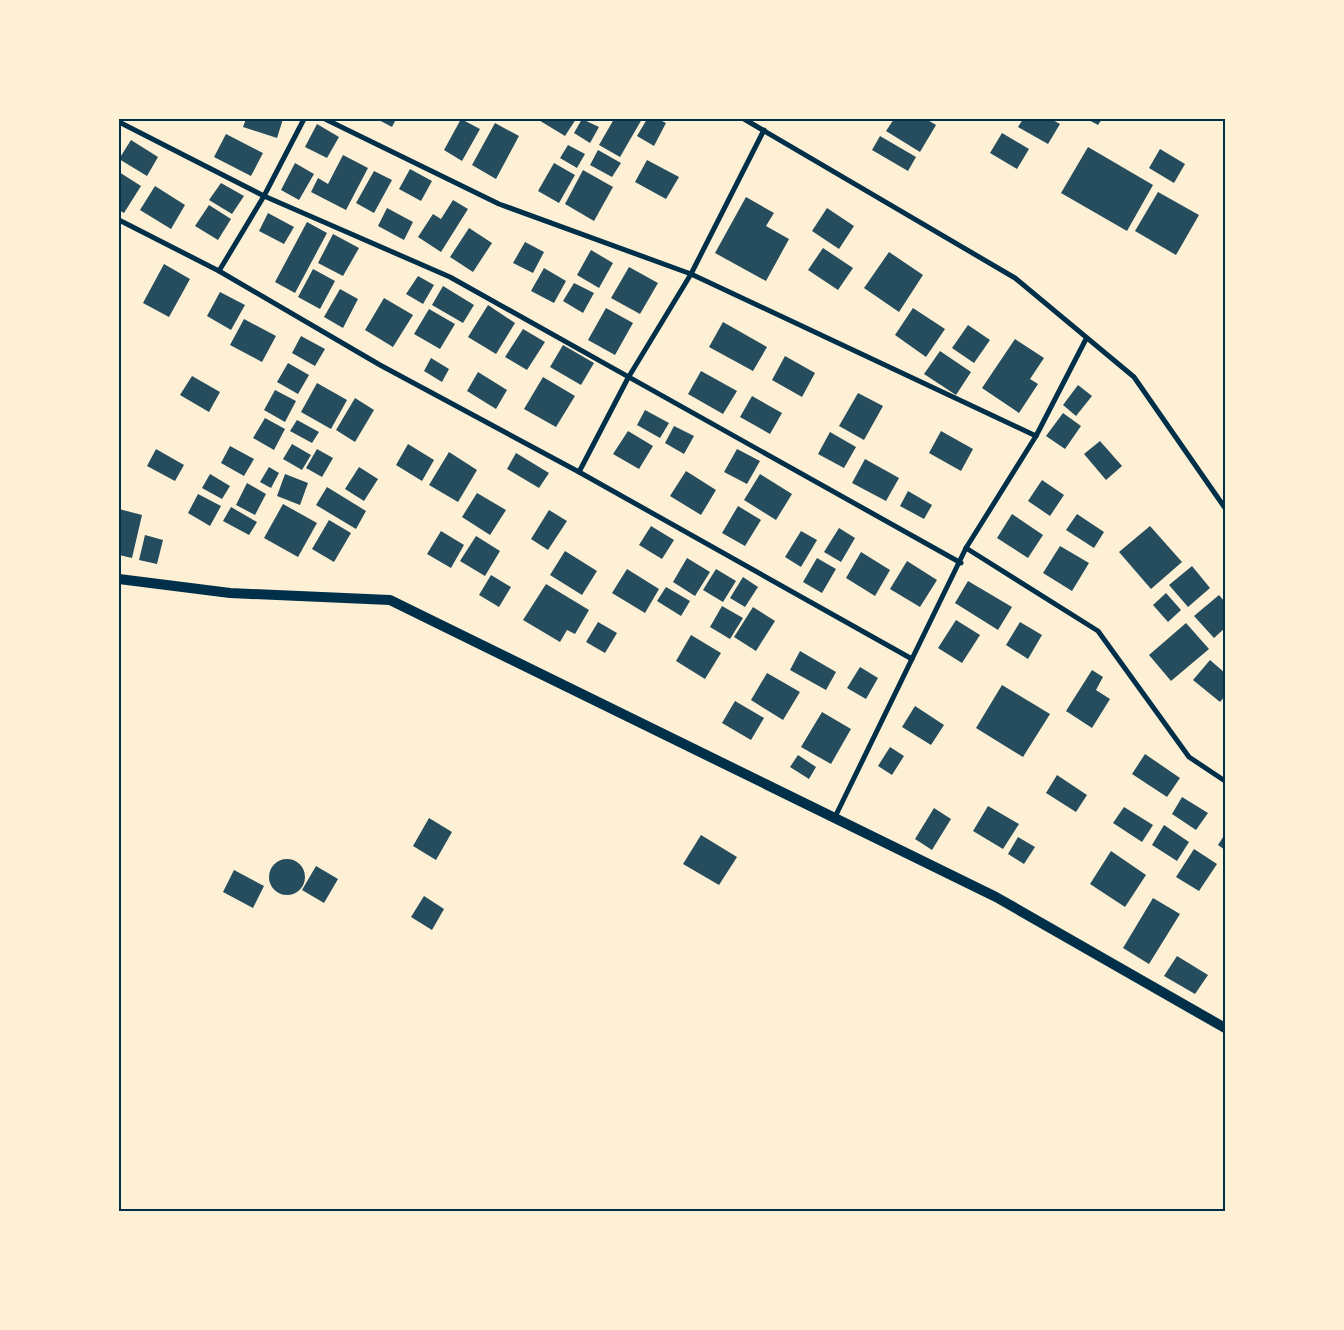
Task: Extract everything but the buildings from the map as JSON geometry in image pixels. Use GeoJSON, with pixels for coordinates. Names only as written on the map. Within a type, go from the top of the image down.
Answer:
{"type":"FeatureCollection","features":[{"type":"Feature","properties":{"kind":"main road"},"geometry":{"type":"LineString","coordinates":[[119,578],[230,593],[390,600],[996,897],[1225,1028]]}},
{"type":"Feature","properties":{"kind":"street"},"geometry":{"type":"LineString","coordinates":[[219,271],[264,196],[304,119]]}},
{"type":"Feature","properties":{"kind":"street"},"geometry":{"type":"LineString","coordinates":[[325,119],[499,204],[691,274],[1036,436]]}},
{"type":"Feature","properties":{"kind":"street"},"geometry":{"type":"LineString","coordinates":[[744,119],[1015,278],[1134,377],[1225,508]]}},
{"type":"Feature","properties":{"kind":"street"},"geometry":{"type":"LineString","coordinates":[[119,122],[264,196],[450,277],[960,563]]}},
{"type":"Feature","properties":{"kind":"street"},"geometry":{"type":"LineString","coordinates":[[579,472],[628,378],[691,274],[764,130]]}},
{"type":"Feature","properties":{"kind":"street"},"geometry":{"type":"LineString","coordinates":[[119,220],[219,271],[380,365],[579,472],[912,659]]}},
{"type":"Feature","properties":{"kind":"street"},"geometry":{"type":"LineString","coordinates":[[835,817],[966,548],[1036,436],[1086,339]]}},
{"type":"Feature","properties":{"kind":"street"},"geometry":{"type":"LineString","coordinates":[[966,548],[1098,632],[1190,757],[1225,781]]}}]}
